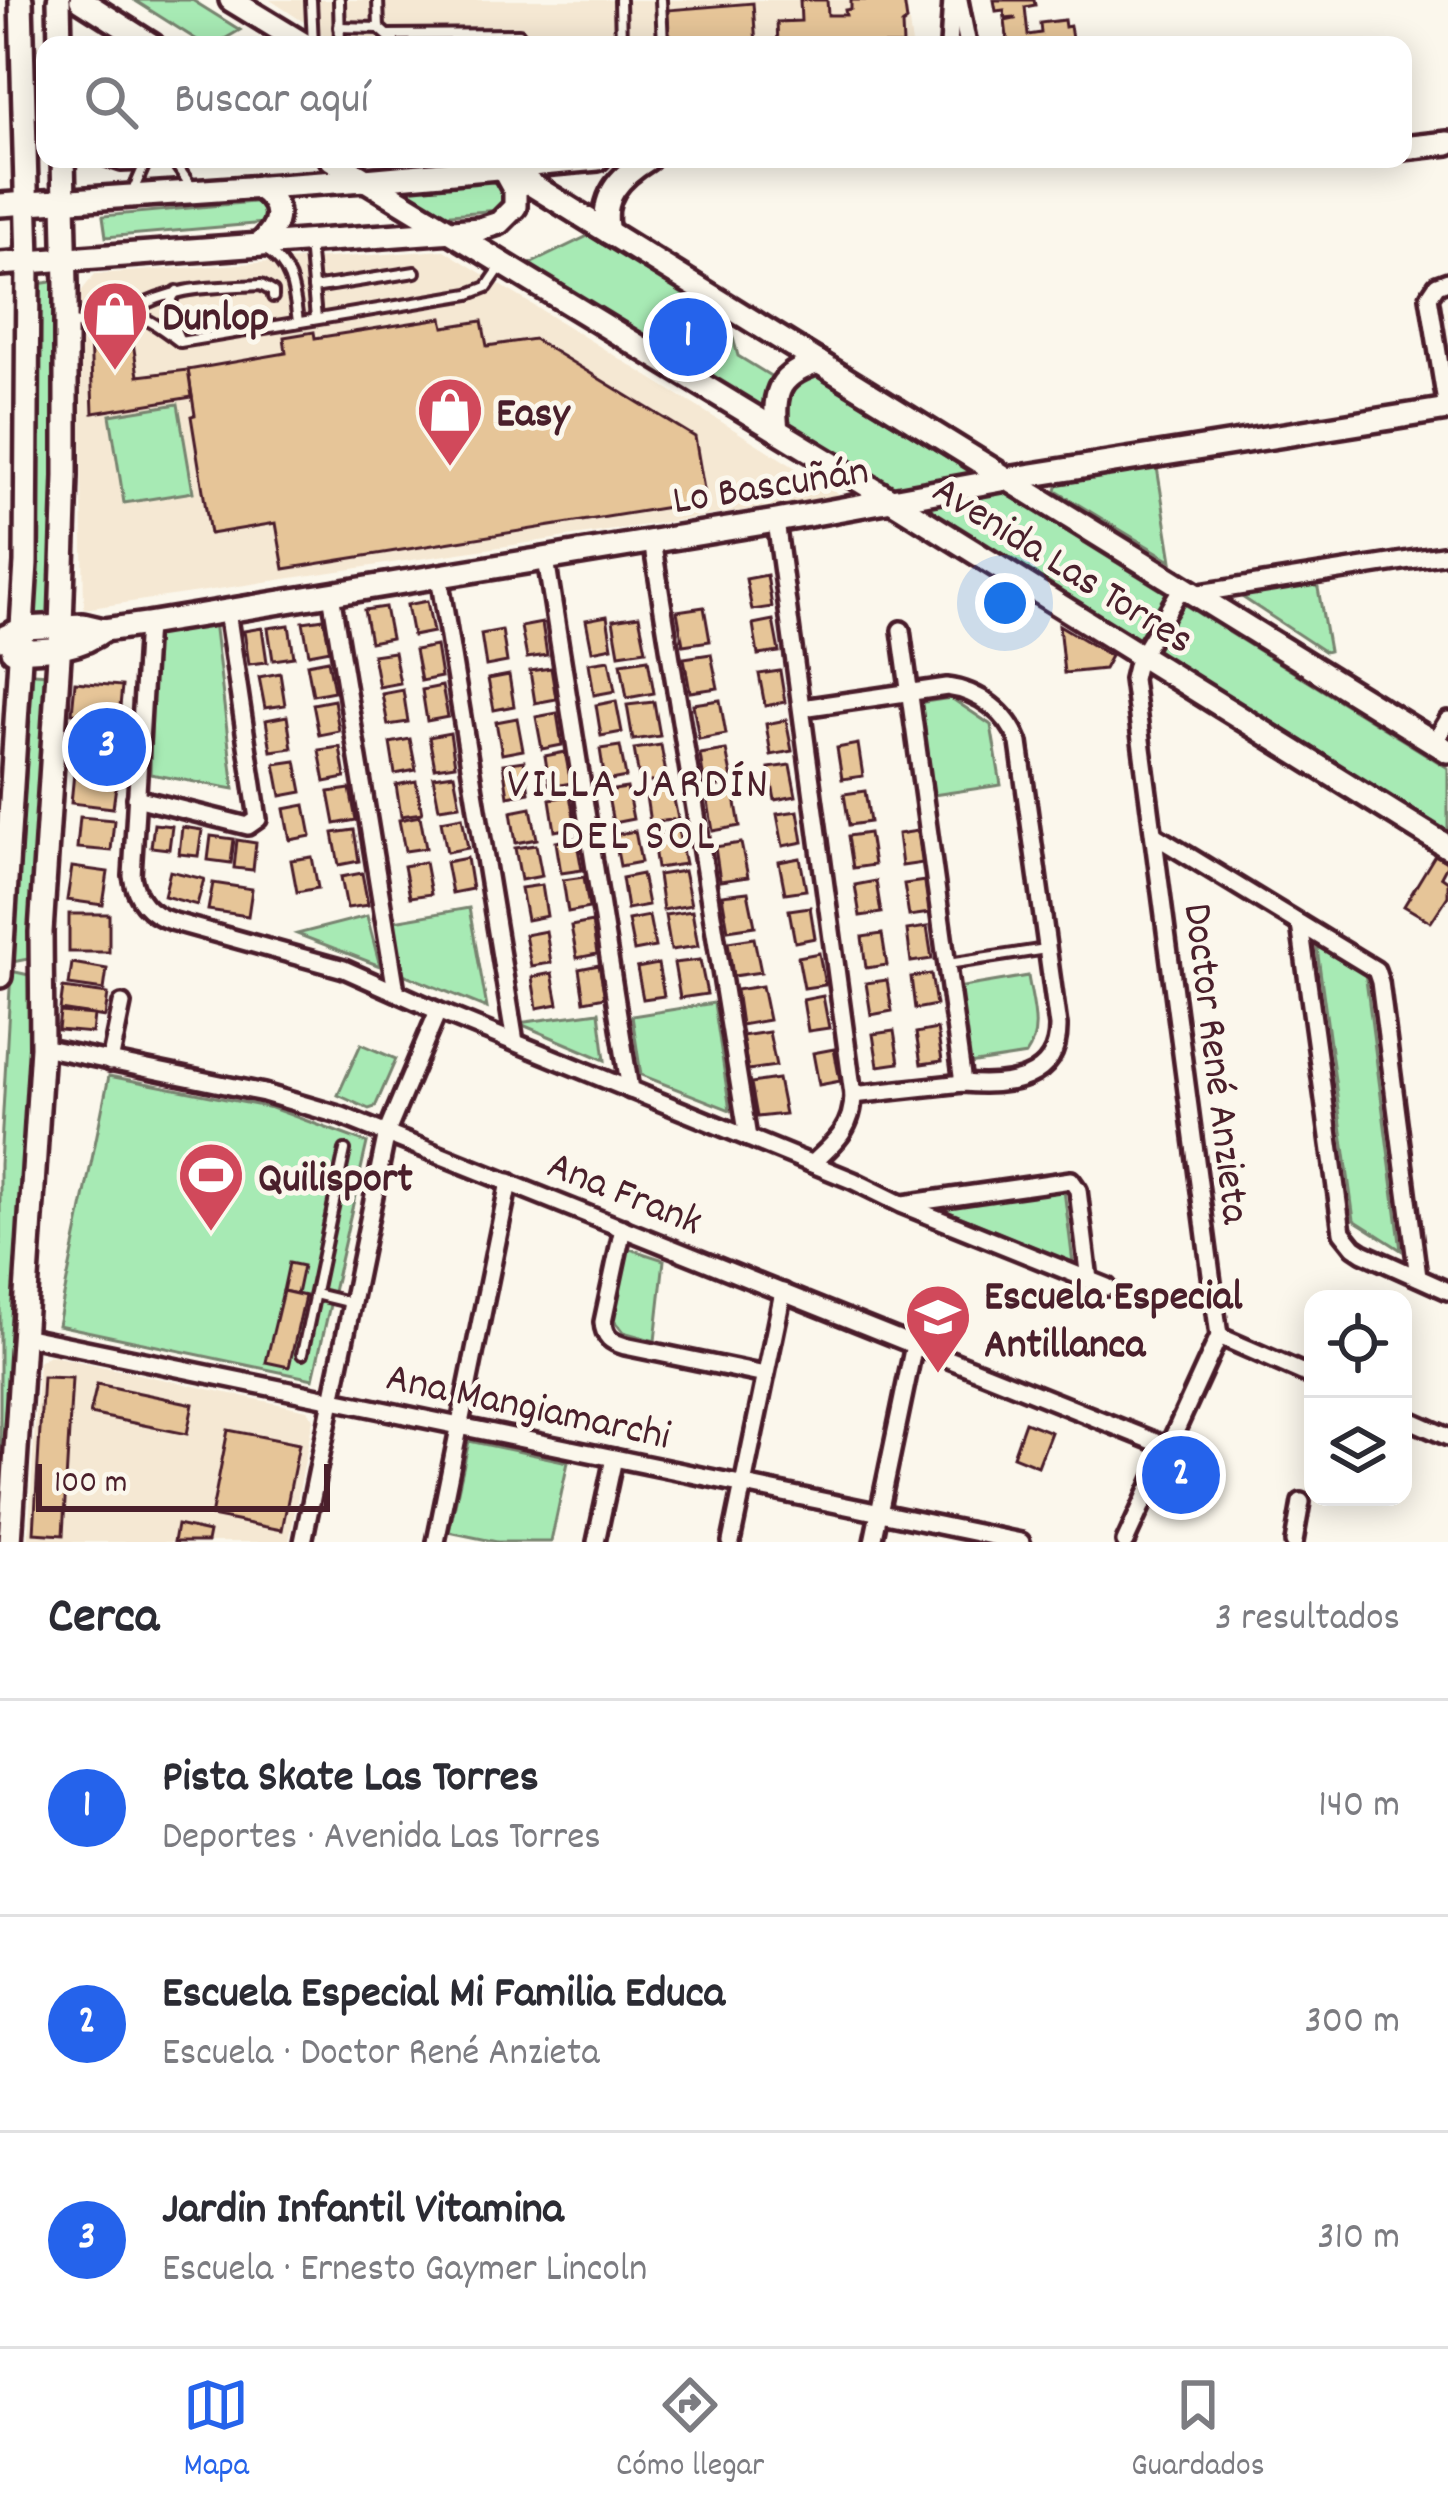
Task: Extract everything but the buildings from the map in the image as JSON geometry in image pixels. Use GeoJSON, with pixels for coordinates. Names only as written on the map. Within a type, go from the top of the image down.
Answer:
{"type":"FeatureCollection","features":[{"type":"Feature","properties":{"kind":"street"},"geometry":{"type":"LineString","coordinates":[[0,976],[28,262],[21,0]]}},
{"type":"Feature","properties":{"kind":"street"},"geometry":{"type":"LineString","coordinates":[[59,0],[60,36]]}},
{"type":"Feature","properties":{"kind":"street"},"geometry":{"type":"LineString","coordinates":[[81,0],[123,36]]}},
{"type":"Feature","properties":{"kind":"street"},"geometry":{"type":"LineString","coordinates":[[231,0],[293,36]]}},
{"type":"Feature","properties":{"kind":"street"},"geometry":{"type":"LineString","coordinates":[[950,36],[956,0]]}},
{"type":"Feature","properties":{"kind":"street"},"geometry":{"type":"LineString","coordinates":[[956,0],[966,36]]}},
{"type":"Feature","properties":{"kind":"street"},"geometry":{"type":"LineString","coordinates":[[1412,147],[1448,143]]}},
{"type":"Feature","properties":{"kind":"street"},"geometry":{"type":"LineString","coordinates":[[10,1542],[42,1047],[40,932],[61,637],[67,329],[63,168]]}},
{"type":"Feature","properties":{"kind":"street"},"geometry":{"type":"LineString","coordinates":[[260,245],[273,232],[277,215],[270,186],[284,168]]}},
{"type":"Feature","properties":{"kind":"street","name":"Avenida Las Torres"},"geometry":{"type":"LineString","coordinates":[[346,168],[1448,847]]}},
{"type":"Feature","properties":{"kind":"street"},"geometry":{"type":"LineString","coordinates":[[0,205],[365,180],[457,168]]}},
{"type":"Feature","properties":{"kind":"street"},"geometry":{"type":"LineString","coordinates":[[499,168],[515,191],[515,207]]}},
{"type":"Feature","properties":{"kind":"street","name":"Avenida Las Torres"},"geometry":{"type":"LineString","coordinates":[[504,168],[1441,747]]}},
{"type":"Feature","properties":{"kind":"street"},"geometry":{"type":"LineString","coordinates":[[0,264],[480,229],[499,223],[533,186],[571,168]]}},
{"type":"Feature","properties":{"kind":"street"},"geometry":{"type":"LineString","coordinates":[[608,232],[604,215],[608,199],[634,168]]}},
{"type":"Feature","properties":{"kind":"street"},"geometry":{"type":"LineString","coordinates":[[1447,409],[1430,297],[1437,285],[1448,281]]}},
{"type":"Feature","properties":{"kind":"street"},"geometry":{"type":"LineString","coordinates":[[777,430],[780,387],[796,370],[819,362]]}},
{"type":"Feature","properties":{"kind":"street","name":"Lo Bascuñán"},"geometry":{"type":"LineString","coordinates":[[0,639],[15,643],[61,637],[82,644],[104,631],[776,521],[1006,478],[1447,409]]}},
{"type":"Feature","properties":{"kind":"street"},"geometry":{"type":"LineString","coordinates":[[776,521],[853,1095],[846,1130],[812,1164]]}},
{"type":"Feature","properties":{"kind":"street"},"geometry":{"type":"LineString","coordinates":[[652,541],[748,1138]]}},
{"type":"Feature","properties":{"kind":"street"},"geometry":{"type":"LineString","coordinates":[[1188,591],[1448,554]]}},
{"type":"Feature","properties":{"kind":"street"},"geometry":{"type":"LineString","coordinates":[[546,559],[630,1090]]}},
{"type":"Feature","properties":{"kind":"street"},"geometry":{"type":"LineString","coordinates":[[439,576],[514,1042]]}},
{"type":"Feature","properties":{"kind":"street","name":"Doctor René Anzieta"},"geometry":{"type":"LineString","coordinates":[[1188,591],[1141,655],[1133,679],[1219,1336]]}},
{"type":"Feature","properties":{"kind":"street"},"geometry":{"type":"LineString","coordinates":[[331,594],[396,992]]}},
{"type":"Feature","properties":{"kind":"street"},"geometry":{"type":"LineString","coordinates":[[136,798],[243,825],[255,822],[259,815],[227,610]]}},
{"type":"Feature","properties":{"kind":"street"},"geometry":{"type":"LineString","coordinates":[[147,624],[132,876],[143,904],[160,917],[322,962],[1107,1287]]}},
{"type":"Feature","properties":{"kind":"street"},"geometry":{"type":"LineString","coordinates":[[901,631],[963,1083]]}},
{"type":"Feature","properties":{"kind":"street"},"geometry":{"type":"LineString","coordinates":[[802,708],[947,687],[962,690],[1000,712],[1012,725],[1019,743],[1058,1026],[1051,1059],[1029,1076],[853,1095]]}},
{"type":"Feature","properties":{"kind":"street"},"geometry":{"type":"LineString","coordinates":[[1441,747],[1448,720]]}},
{"type":"Feature","properties":{"kind":"street"},"geometry":{"type":"LineString","coordinates":[[1154,836],[1367,962],[1378,976],[1418,1277]]}},
{"type":"Feature","properties":{"kind":"street"},"geometry":{"type":"LineString","coordinates":[[1300,924],[1340,1224],[1354,1247],[1448,1291]]}},
{"type":"Feature","properties":{"kind":"street"},"geometry":{"type":"LineString","coordinates":[[110,1062],[122,1004]]}},
{"type":"Feature","properties":{"kind":"street"},"geometry":{"type":"LineString","coordinates":[[303,1542],[387,1132],[438,1011]]}},
{"type":"Feature","properties":{"kind":"street","name":"Ana Frank"},"geometry":{"type":"LineString","coordinates":[[42,1047],[285,1098],[387,1132],[1168,1448]]}},
{"type":"Feature","properties":{"kind":"street"},"geometry":{"type":"LineString","coordinates":[[901,1204],[1071,1180],[1078,1190],[1089,1280]]}},
{"type":"Feature","properties":{"kind":"street"},"geometry":{"type":"LineString","coordinates":[[438,1542],[509,1182]]}},
{"type":"Feature","properties":{"kind":"street"},"geometry":{"type":"LineString","coordinates":[[623,1228],[603,1322],[611,1340],[765,1375]]}},
{"type":"Feature","properties":{"kind":"street"},"geometry":{"type":"LineString","coordinates":[[731,1542],[783,1292]]}},
{"type":"Feature","properties":{"kind":"street","name":"Ana Mangiamarchi"},"geometry":{"type":"LineString","coordinates":[[23,1336],[1021,1542]]}},
{"type":"Feature","properties":{"kind":"street"},"geometry":{"type":"LineString","coordinates":[[1125,1542],[1219,1336],[1304,1373]]}},
{"type":"Feature","properties":{"kind":"street"},"geometry":{"type":"LineString","coordinates":[[873,1542],[914,1345]]}},
{"type":"Feature","properties":{"kind":"street"},"geometry":{"type":"LineString","coordinates":[[1412,1421],[1448,1437]]}},
{"type":"Feature","properties":{"kind":"street"},"geometry":{"type":"LineString","coordinates":[[596,1542],[614,1458]]}},
{"type":"Feature","properties":{"kind":"street"},"geometry":{"type":"LineString","coordinates":[[1294,1542],[1301,1502]]}},
{"type":"Feature","properties":{"kind":"lane"},"geometry":{"type":"LineString","coordinates":[[309,36],[311,0]]}},
{"type":"Feature","properties":{"kind":"lane"},"geometry":{"type":"LineString","coordinates":[[339,0],[340,36]]}},
{"type":"Feature","properties":{"kind":"lane"},"geometry":{"type":"LineString","coordinates":[[378,0],[379,28]]}},
{"type":"Feature","properties":{"kind":"lane"},"geometry":{"type":"LineString","coordinates":[[620,0],[621,36]]}},
{"type":"Feature","properties":{"kind":"lane"},"geometry":{"type":"LineString","coordinates":[[661,0],[663,36]]}},
{"type":"Feature","properties":{"kind":"lane"},"geometry":{"type":"LineString","coordinates":[[339,27],[379,28],[388,35],[519,36]]}},
{"type":"Feature","properties":{"kind":"lane"},"geometry":{"type":"LineString","coordinates":[[131,196],[143,168]]}},
{"type":"Feature","properties":{"kind":"lane"},"geometry":{"type":"LineString","coordinates":[[179,168],[196,192]]}},
{"type":"Feature","properties":{"kind":"lane"},"geometry":{"type":"LineString","coordinates":[[309,242],[316,319]]}},
{"type":"Feature","properties":{"kind":"lane"},"geometry":{"type":"LineString","coordinates":[[260,245],[277,256],[291,277],[298,322]]}},
{"type":"Feature","properties":{"kind":"lane"},"geometry":{"type":"LineString","coordinates":[[67,329],[100,314],[129,312],[180,342],[469,294],[487,286],[504,262]]}},
{"type":"Feature","properties":{"kind":"lane"},"geometry":{"type":"LineString","coordinates":[[314,288],[415,272]]}},
{"type":"Feature","properties":{"kind":"lane"},"geometry":{"type":"LineString","coordinates":[[129,312],[178,290],[261,285],[273,297]]}},
{"type":"Feature","properties":{"kind":"lane"},"geometry":{"type":"LineString","coordinates":[[178,290],[170,309],[180,342]]}},
{"type":"Feature","properties":{"kind":"lane"},"geometry":{"type":"LineString","coordinates":[[947,965],[1046,949]]}},
{"type":"Feature","properties":{"kind":"lane"},"geometry":{"type":"LineString","coordinates":[[302,1354],[345,1150]]}},
{"type":"Feature","properties":{"kind":"lane"},"geometry":{"type":"LineString","coordinates":[[315,1294],[352,1303]]}},
{"type":"Feature","properties":{"kind":"shaded area"},"geometry":{"type":"Polygon","coordinates":[[[270,0],[906,0],[911,36],[325,36],[270,0]]]}},
{"type":"Feature","properties":{"kind":"shaded area"},"geometry":{"type":"Polygon","coordinates":[[[444,250],[841,496],[84,609],[79,294],[95,274],[444,250]]]}},
{"type":"Feature","properties":{"kind":"shaded area"},"geometry":{"type":"Polygon","coordinates":[[[49,1355],[307,1410],[313,1419],[289,1542],[28,1542],[39,1362],[49,1355]]]}},
{"type":"Feature","properties":{"kind":"green space"},"geometry":{"type":"Polygon","coordinates":[[[134,0],[192,0],[240,30],[230,36],[191,36],[134,0]]]}},
{"type":"Feature","properties":{"kind":"green space"},"geometry":{"type":"Polygon","coordinates":[[[489,181],[503,185],[509,200],[499,210],[439,215],[405,192],[409,189],[489,181]]]}},
{"type":"Feature","properties":{"kind":"green space"},"geometry":{"type":"Polygon","coordinates":[[[264,201],[270,205],[265,223],[106,237],[103,216],[264,201]]]}},
{"type":"Feature","properties":{"kind":"green space"},"geometry":{"type":"Polygon","coordinates":[[[590,235],[728,320],[738,356],[774,378],[765,413],[528,265],[590,235]]]}},
{"type":"Feature","properties":{"kind":"green space"},"geometry":{"type":"Polygon","coordinates":[[[57,281],[55,617],[36,622],[38,284],[57,281]]]}},
{"type":"Feature","properties":{"kind":"green space"},"geometry":{"type":"Polygon","coordinates":[[[808,371],[1448,768],[1448,835],[782,423],[781,397],[808,371]]]}},
{"type":"Feature","properties":{"kind":"green space"},"geometry":{"type":"Polygon","coordinates":[[[178,404],[193,492],[124,503],[110,415],[178,404]]]}},
{"type":"Feature","properties":{"kind":"green space"},"geometry":{"type":"Polygon","coordinates":[[[1156,461],[1172,561],[1056,491],[1063,479],[1156,461]]]}},
{"type":"Feature","properties":{"kind":"green space"},"geometry":{"type":"Polygon","coordinates":[[[1313,583],[1318,588],[1329,651],[1325,652],[1239,595],[1313,583]]]}},
{"type":"Feature","properties":{"kind":"green space"},"geometry":{"type":"Polygon","coordinates":[[[214,621],[234,789],[150,774],[153,635],[214,621]]]}},
{"type":"Feature","properties":{"kind":"green space"},"geometry":{"type":"Polygon","coordinates":[[[33,673],[49,674],[33,958],[13,962],[33,673]]]}},
{"type":"Feature","properties":{"kind":"green space"},"geometry":{"type":"Polygon","coordinates":[[[951,698],[991,725],[1001,785],[933,795],[918,703],[951,698]]]}},
{"type":"Feature","properties":{"kind":"green space"},"geometry":{"type":"Polygon","coordinates":[[[469,908],[487,1008],[403,974],[394,921],[469,908]]]}},
{"type":"Feature","properties":{"kind":"green space"},"geometry":{"type":"Polygon","coordinates":[[[367,916],[380,966],[297,934],[367,916]]]}},
{"type":"Feature","properties":{"kind":"green space"},"geometry":{"type":"Polygon","coordinates":[[[1316,941],[1365,972],[1401,1250],[1354,1220],[1316,941]]]}},
{"type":"Feature","properties":{"kind":"green space"},"geometry":{"type":"Polygon","coordinates":[[[11,971],[29,975],[32,1036],[0,1542],[0,1164],[11,971]]]}},
{"type":"Feature","properties":{"kind":"green space"},"geometry":{"type":"Polygon","coordinates":[[[1028,976],[1035,1027],[1026,1055],[969,1064],[957,988],[1028,976]]]}},
{"type":"Feature","properties":{"kind":"green space"},"geometry":{"type":"Polygon","coordinates":[[[714,1003],[730,1110],[641,1075],[632,1016],[714,1003]]]}},
{"type":"Feature","properties":{"kind":"green space"},"geometry":{"type":"Polygon","coordinates":[[[599,1012],[605,1060],[518,1023],[599,1012]]]}},
{"type":"Feature","properties":{"kind":"green space"},"geometry":{"type":"Polygon","coordinates":[[[361,1044],[396,1059],[375,1107],[369,1109],[338,1095],[361,1044]]]}},
{"type":"Feature","properties":{"kind":"green space","name":"Quilisport"},"geometry":{"type":"Polygon","coordinates":[[[109,1076],[272,1108],[367,1143],[313,1379],[58,1325],[109,1076]]]}},
{"type":"Feature","properties":{"kind":"green space"},"geometry":{"type":"Polygon","coordinates":[[[1064,1190],[1073,1263],[937,1207],[1064,1190]]]}},
{"type":"Feature","properties":{"kind":"green space"},"geometry":{"type":"Polygon","coordinates":[[[627,1248],[664,1260],[655,1341],[623,1332],[611,1317],[627,1248]]]}},
{"type":"Feature","properties":{"kind":"green space"},"geometry":{"type":"Polygon","coordinates":[[[469,1441],[568,1462],[551,1542],[497,1542],[449,1532],[469,1441]]]}},
{"type":"Feature","properties":{"kind":"place","name":"Pista Skate Las Torres"},"geometry":{"type":"Point","coordinates":[688,337]}},
{"type":"Feature","properties":{"kind":"place","name":"Dunlop"},"geometry":{"type":"Point","coordinates":[115,373]}},
{"type":"Feature","properties":{"kind":"place","name":"Easy"},"geometry":{"type":"Point","coordinates":[450,469]}},
{"type":"Feature","properties":{"kind":"place","name":"Jardin Infantil Vitamina"},"geometry":{"type":"Point","coordinates":[107,747]}},
{"type":"Feature","properties":{"kind":"place","name":"Quilisport"},"geometry":{"type":"Point","coordinates":[211,1234]}},
{"type":"Feature","properties":{"kind":"place","name":"Escuela Especial Antillanca"},"geometry":{"type":"Point","coordinates":[938,1376]}},
{"type":"Feature","properties":{"kind":"place","name":"Escuela Especial Mi Familia Educa"},"geometry":{"type":"Point","coordinates":[1181,1475]}},
{"type":"Feature","properties":{"kind":"district","name":"VILLA JARDÍN DEL SOL"},"geometry":{"type":"Point","coordinates":[639,806]}}]}
